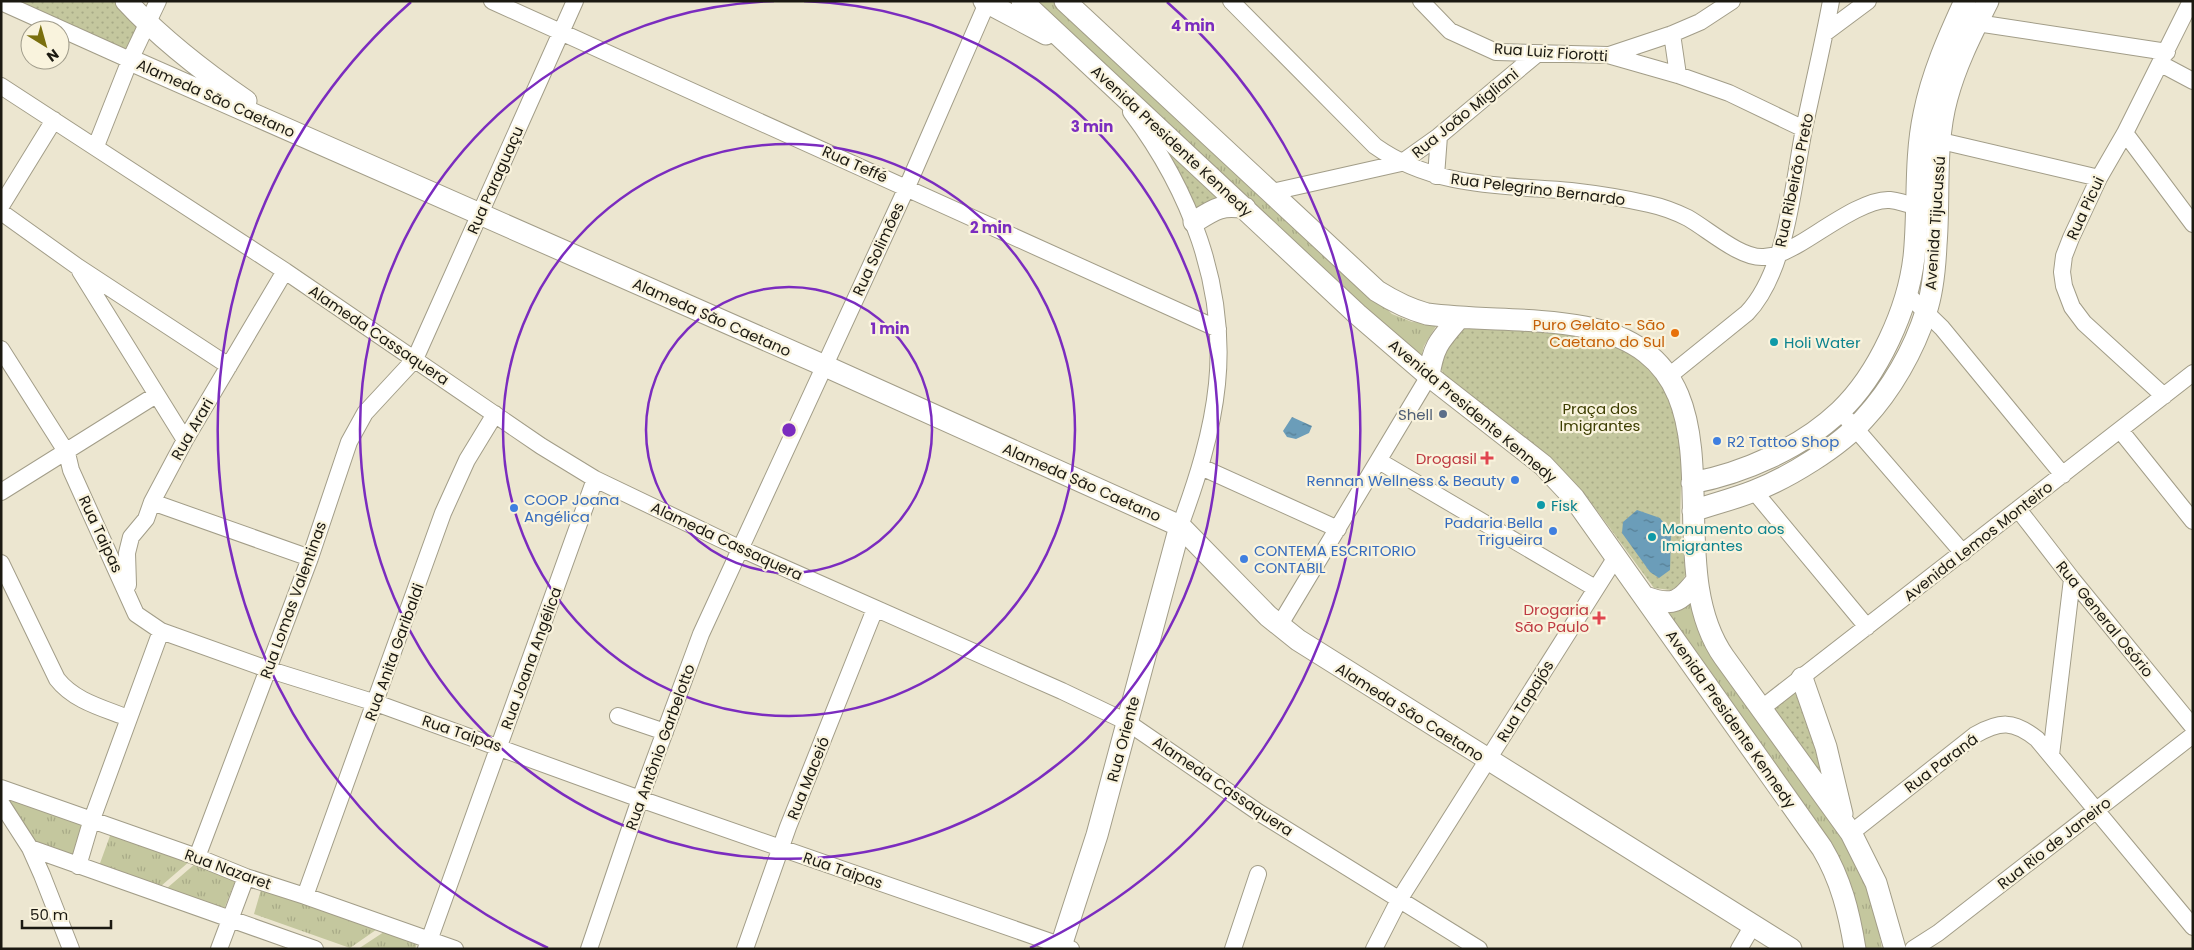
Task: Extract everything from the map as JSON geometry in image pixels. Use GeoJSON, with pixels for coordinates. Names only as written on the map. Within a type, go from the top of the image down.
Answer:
{"type":"FeatureCollection","features":[{"type":"Feature","properties":{"kind":"main road","name":"Alameda São Caetano"},"geometry":{"type":"LineString","coordinates":[[126,1],[148,23],[226,87],[302,136]]}},
{"type":"Feature","properties":{"kind":"main road","name":"Avenida Presidente Kennedy"},"geometry":{"type":"LineString","coordinates":[[1022,1],[1357,314],[1430,376],[1548,470],[1574,498],[1832,865],[1849,912],[1855,949]]}},
{"type":"Feature","properties":{"kind":"main road","name":"Avenida Presidente Kennedy"},"geometry":{"type":"LineString","coordinates":[[1065,1],[1377,291],[1409,309],[1427,314],[1585,327],[1616,336],[1636,346],[1654,359],[1669,376],[1680,396],[1687,417],[1691,443],[1697,580],[1710,634],[1715,645],[1847,826],[1876,883],[1895,949]]}},
{"type":"Feature","properties":{"kind":"main road","name":"Avenida Tijucussú"},"geometry":{"type":"LineString","coordinates":[[1692,483],[1737,471],[1768,458],[1825,423],[1858,391],[1872,369],[1888,340],[1907,294],[1914,257],[1920,142],[1930,89],[1947,40],[1966,1]]}},
{"type":"Feature","properties":{"kind":"main road","name":"Avenida Tijucussú"},"geometry":{"type":"LineString","coordinates":[[1693,511],[1754,491],[1808,462],[1855,429],[1891,383],[1918,333],[1926,311],[1936,246],[1940,141],[1946,100],[1956,65],[1988,1]]}},
{"type":"Feature","properties":{"kind":"main road"},"geometry":{"type":"LineString","coordinates":[[986,2],[1074,50]]}},
{"type":"Feature","properties":{"kind":"main road","name":"Alameda São Caetano"},"geometry":{"type":"LineString","coordinates":[[130,60],[825,366],[1180,526],[1279,626],[1325,659],[1791,949]]}},
{"type":"Feature","properties":{"kind":"main road"},"geometry":{"type":"LineString","coordinates":[[1194,222],[1221,207],[1231,205],[1245,208]]}},
{"type":"Feature","properties":{"kind":"main road"},"geometry":{"type":"LineString","coordinates":[[1430,376],[1431,359],[1436,346],[1459,318]]}},
{"type":"Feature","properties":{"kind":"main road","name":"Rua Oriente"},"geometry":{"type":"LineString","coordinates":[[1064,948],[1097,836],[1180,526]]}},
{"type":"Feature","properties":{"kind":"main road"},"geometry":{"type":"LineString","coordinates":[[1645,597],[1660,603],[1674,602],[1688,592],[1697,580]]}},
{"type":"Feature","properties":{"kind":"main road"},"geometry":{"type":"LineString","coordinates":[[1802,678],[1826,747],[1847,826]]}},
{"type":"Feature","properties":{"kind":"street"},"geometry":{"type":"LineString","coordinates":[[96,146],[130,60],[158,1]]}},
{"type":"Feature","properties":{"kind":"street","name":"Rua Teffé"},"geometry":{"type":"LineString","coordinates":[[492,1],[1218,329]]}},
{"type":"Feature","properties":{"kind":"street","name":"Rua Paraguaçu"},"geometry":{"type":"LineString","coordinates":[[415,359],[576,1]]}},
{"type":"Feature","properties":{"kind":"street","name":"Rua Pelegrino Bernardo"},"geometry":{"type":"LineString","coordinates":[[1231,1],[1362,135],[1401,163],[1436,176],[1492,185],[1617,196],[1660,206],[1687,218],[1750,256],[1762,258],[1778,256]]}},
{"type":"Feature","properties":{"kind":"street","name":"Rua Luiz Fiorotti"},"geometry":{"type":"LineString","coordinates":[[1421,1],[1450,31],[1496,52],[1608,55],[1678,75],[1729,94],[1804,129]]}},
{"type":"Feature","properties":{"kind":"street"},"geometry":{"type":"LineString","coordinates":[[1608,55],[1672,34],[1700,22],[1732,1]]}},
{"type":"Feature","properties":{"kind":"street","name":"Rua Ribeirão Preto"},"geometry":{"type":"LineString","coordinates":[[1669,376],[1758,302],[1778,256],[1832,1]]}},
{"type":"Feature","properties":{"kind":"street"},"geometry":{"type":"LineString","coordinates":[[1825,33],[1868,1]]}},
{"type":"Feature","properties":{"kind":"street","name":"Rua Picui"},"geometry":{"type":"LineString","coordinates":[[2164,396],[2084,323],[2072,307],[2064,286],[2064,256],[2099,178],[2125,134],[2191,1]]}},
{"type":"Feature","properties":{"kind":"street"},"geometry":{"type":"LineString","coordinates":[[1,2],[130,60]]}},
{"type":"Feature","properties":{"kind":"street","name":"Rua Solimões"},"geometry":{"type":"LineString","coordinates":[[740,548],[907,187],[986,2]]}},
{"type":"Feature","properties":{"kind":"street"},"geometry":{"type":"LineString","coordinates":[[1977,23],[2164,58],[2193,81]]}},
{"type":"Feature","properties":{"kind":"street"},"geometry":{"type":"LineString","coordinates":[[1672,34],[1678,75]]}},
{"type":"Feature","properties":{"kind":"street","name":"Rua João Migliani"},"geometry":{"type":"LineString","coordinates":[[1272,192],[1401,163],[1439,136],[1537,54]]}},
{"type":"Feature","properties":{"kind":"street"},"geometry":{"type":"LineString","coordinates":[[1108,83],[1152,140],[1194,222],[1212,283],[1218,329],[1217,384],[1201,467],[1180,526]]}},
{"type":"Feature","properties":{"kind":"street","name":"Alameda Cassaquera"},"geometry":{"type":"LineString","coordinates":[[1,86],[9,94],[96,146],[285,271],[541,446],[595,479],[740,548],[1062,690],[1127,722],[1258,812],[1479,949]]}},
{"type":"Feature","properties":{"kind":"street"},"geometry":{"type":"LineString","coordinates":[[1,206],[54,120]]}},
{"type":"Feature","properties":{"kind":"street"},"geometry":{"type":"LineString","coordinates":[[2125,134],[2193,224]]}},
{"type":"Feature","properties":{"kind":"street"},"geometry":{"type":"LineString","coordinates":[[1436,176],[1439,136]]}},
{"type":"Feature","properties":{"kind":"street"},"geometry":{"type":"LineString","coordinates":[[1940,141],[2099,178]]}},
{"type":"Feature","properties":{"kind":"street"},"geometry":{"type":"LineString","coordinates":[[1778,256],[1876,202],[1889,200],[1916,207]]}},
{"type":"Feature","properties":{"kind":"street"},"geometry":{"type":"LineString","coordinates":[[1,212],[78,267],[229,366]]}},
{"type":"Feature","properties":{"kind":"street"},"geometry":{"type":"LineString","coordinates":[[78,267],[185,440]]}},
{"type":"Feature","properties":{"kind":"street","name":"Rua Arari"},"geometry":{"type":"LineString","coordinates":[[129,594],[127,553],[131,537],[146,519],[152,502],[185,440],[285,271]]}},
{"type":"Feature","properties":{"kind":"street"},"geometry":{"type":"LineString","coordinates":[[1907,294],[1926,311],[2063,474]]}},
{"type":"Feature","properties":{"kind":"street","name":"Rua Taipas"},"geometry":{"type":"LineString","coordinates":[[1,349],[67,453],[72,470],[129,594],[136,614],[161,631],[267,669],[376,703],[499,746],[640,799],[1064,948]]}},
{"type":"Feature","properties":{"kind":"street","name":"Rua Lomas Valentinas"},"geometry":{"type":"LineString","coordinates":[[198,857],[310,558],[349,442],[356,426],[365,413],[415,359]]}},
{"type":"Feature","properties":{"kind":"street","name":"Avenida Lemos Monteiro"},"geometry":{"type":"LineString","coordinates":[[1762,708],[2193,373]]}},
{"type":"Feature","properties":{"kind":"street"},"geometry":{"type":"LineString","coordinates":[[1279,626],[1430,376]]}},
{"type":"Feature","properties":{"kind":"street"},"geometry":{"type":"LineString","coordinates":[[1,492],[67,453],[156,395]]}},
{"type":"Feature","properties":{"kind":"street"},"geometry":{"type":"LineString","coordinates":[[1840,410],[1963,553]]}},
{"type":"Feature","properties":{"kind":"street","name":"Rua Anita Garibaldi"},"geometry":{"type":"LineString","coordinates":[[305,896],[454,487],[467,460],[495,414]]}},
{"type":"Feature","properties":{"kind":"street"},"geometry":{"type":"LineString","coordinates":[[2120,430],[2193,521]]}},
{"type":"Feature","properties":{"kind":"street"},"geometry":{"type":"LineString","coordinates":[[1379,461],[1595,588]]}},
{"type":"Feature","properties":{"kind":"street"},"geometry":{"type":"LineString","coordinates":[[1201,467],[1338,529]]}},
{"type":"Feature","properties":{"kind":"street","name":"Rua Joana Angélica"},"geometry":{"type":"LineString","coordinates":[[428,945],[595,479]]}},
{"type":"Feature","properties":{"kind":"street"},"geometry":{"type":"LineString","coordinates":[[1754,491],[1867,627]]}},
{"type":"Feature","properties":{"kind":"street"},"geometry":{"type":"LineString","coordinates":[[152,502],[310,558]]}},
{"type":"Feature","properties":{"kind":"street","name":"Rua General Osório"},"geometry":{"type":"LineString","coordinates":[[2018,509],[2072,579],[2193,727]]}},
{"type":"Feature","properties":{"kind":"street","name":"Rua Antônio Garbelotto"},"geometry":{"type":"LineString","coordinates":[[589,949],[640,799],[701,634],[740,548]]}},
{"type":"Feature","properties":{"kind":"street","name":"Rua Tapajós"},"geometry":{"type":"LineString","coordinates":[[1374,949],[1399,900],[1616,557]]}},
{"type":"Feature","properties":{"kind":"street"},"geometry":{"type":"LineString","coordinates":[[1,563],[57,679],[64,688],[74,696],[128,718]]}},
{"type":"Feature","properties":{"kind":"street"},"geometry":{"type":"LineString","coordinates":[[2051,755],[2072,579]]}},
{"type":"Feature","properties":{"kind":"street","name":"Rua Maceió"},"geometry":{"type":"LineString","coordinates":[[750,947],[780,848],[875,609]]}},
{"type":"Feature","properties":{"kind":"street"},"geometry":{"type":"LineString","coordinates":[[78,866],[128,718],[161,631]]}},
{"type":"Feature","properties":{"kind":"street"},"geometry":{"type":"LineString","coordinates":[[618,716],[666,732]]}},
{"type":"Feature","properties":{"kind":"street","name":"Rua Paraná"},"geometry":{"type":"LineString","coordinates":[[1847,826],[1975,735],[1989,727],[2002,724],[2014,725],[2026,730],[2037,739],[2193,926]]}},
{"type":"Feature","properties":{"kind":"street","name":"Rua Rio de Janeiro"},"geometry":{"type":"LineString","coordinates":[[1913,949],[1938,933],[2193,735]]}},
{"type":"Feature","properties":{"kind":"street","name":"Rua Nazaret"},"geometry":{"type":"LineString","coordinates":[[1,788],[92,822],[198,857],[246,877],[305,896],[428,945],[455,949]]}},
{"type":"Feature","properties":{"kind":"street"},"geometry":{"type":"LineString","coordinates":[[1,803],[30,848],[58,912],[70,949]]}},
{"type":"Feature","properties":{"kind":"street"},"geometry":{"type":"LineString","coordinates":[[30,848],[315,949]]}},
{"type":"Feature","properties":{"kind":"street"},"geometry":{"type":"LineString","coordinates":[[1232,949],[1258,874]]}},
{"type":"Feature","properties":{"kind":"street"},"geometry":{"type":"LineString","coordinates":[[219,949],[246,877]]}},
{"type":"Feature","properties":{"kind":"street"},"geometry":{"type":"LineString","coordinates":[[1739,949],[1753,926]]}},
{"type":"Feature","properties":{"kind":"green space"},"geometry":{"type":"Polygon","coordinates":[[[14,1],[123,1],[143,24],[129,55],[70,27],[70,20],[54,20],[14,1]]]}},
{"type":"Feature","properties":{"kind":"green space"},"geometry":{"type":"Polygon","coordinates":[[[1028,1],[1056,1],[1392,314],[1412,322],[1433,323],[1436,326],[1424,346],[1421,358],[1028,1]]]}},
{"type":"Feature","properties":{"kind":"green space"},"geometry":{"type":"Polygon","coordinates":[[[1157,139],[1217,197],[1199,214],[1157,139]]]}},
{"type":"Feature","properties":{"kind":"green space","name":"Praça dos Imigrantes"},"geometry":{"type":"Polygon","coordinates":[[[1470,326],[1581,335],[1632,353],[1666,388],[1675,413],[1682,444],[1680,526],[1686,574],[1680,585],[1671,590],[1654,588],[1587,497],[1535,451],[1450,384],[1441,369],[1440,359],[1453,335],[1470,326]]]}},
{"type":"Feature","properties":{"kind":"green space"},"geometry":{"type":"Polygon","coordinates":[[[1696,598],[1698,621],[1705,643],[1801,777],[1857,862],[1875,909],[1882,949],[1863,949],[1859,912],[1849,880],[1662,611],[1696,598]]]}},
{"type":"Feature","properties":{"kind":"green space"},"geometry":{"type":"Polygon","coordinates":[[[1795,689],[1836,801],[1770,710],[1795,689]]]}},
{"type":"Feature","properties":{"kind":"green space"},"geometry":{"type":"Polygon","coordinates":[[[7,797],[85,825],[75,855],[37,844],[30,836],[7,797]]]}},
{"type":"Feature","properties":{"kind":"green space"},"geometry":{"type":"Polygon","coordinates":[[[111,833],[190,861],[161,886],[99,866],[111,833]]]}},
{"type":"Feature","properties":{"kind":"green space"},"geometry":{"type":"Polygon","coordinates":[[[196,863],[236,879],[224,909],[166,889],[196,863]]]}},
{"type":"Feature","properties":{"kind":"green space"},"geometry":{"type":"Polygon","coordinates":[[[263,883],[383,925],[350,948],[254,914],[263,883]]]}},
{"type":"Feature","properties":{"kind":"green space"},"geometry":{"type":"Polygon","coordinates":[[[390,928],[419,937],[415,949],[358,949],[390,928]]]}},
{"type":"Feature","properties":{"kind":"water"},"geometry":{"type":"Polygon","coordinates":[[[1292,417],[1312,426],[1309,433],[1296,439],[1287,437],[1283,431],[1292,417]]]}},
{"type":"Feature","properties":{"kind":"water"},"geometry":{"type":"Polygon","coordinates":[[[1637,510],[1660,518],[1671,533],[1670,570],[1659,578],[1650,572],[1622,533],[1623,522],[1637,510]]]}},
{"type":"Feature","properties":{"kind":"place","name":"Puro Gelato - São Caetano do Sul"},"geometry":{"type":"Point","coordinates":[1675,333]}},
{"type":"Feature","properties":{"kind":"place","name":"Holi Water"},"geometry":{"type":"Point","coordinates":[1774,342]}},
{"type":"Feature","properties":{"kind":"place","name":"Shell"},"geometry":{"type":"Point","coordinates":[1443,414]}},
{"type":"Feature","properties":{"kind":"place","name":"R2 Tattoo Shop"},"geometry":{"type":"Point","coordinates":[1717,441]}},
{"type":"Feature","properties":{"kind":"place","name":"Drogasil"},"geometry":{"type":"Point","coordinates":[1487,458]}},
{"type":"Feature","properties":{"kind":"place","name":"Rennan Wellness & Beauty"},"geometry":{"type":"Point","coordinates":[1515,480]}},
{"type":"Feature","properties":{"kind":"place","name":"Fisk"},"geometry":{"type":"Point","coordinates":[1541,505]}},
{"type":"Feature","properties":{"kind":"place","name":"COOP Joana Angélica"},"geometry":{"type":"Point","coordinates":[514,508]}},
{"type":"Feature","properties":{"kind":"place","name":"Padaria Bella Trigueira"},"geometry":{"type":"Point","coordinates":[1553,531]}},
{"type":"Feature","properties":{"kind":"place","name":"Monumento aos Imigrantes"},"geometry":{"type":"Point","coordinates":[1652,537]}},
{"type":"Feature","properties":{"kind":"place","name":"CONTEMA ESCRITORIO CONTABIL"},"geometry":{"type":"Point","coordinates":[1244,559]}},
{"type":"Feature","properties":{"kind":"place","name":"Drogaria São Paulo"},"geometry":{"type":"Point","coordinates":[1599,618]}}]}
